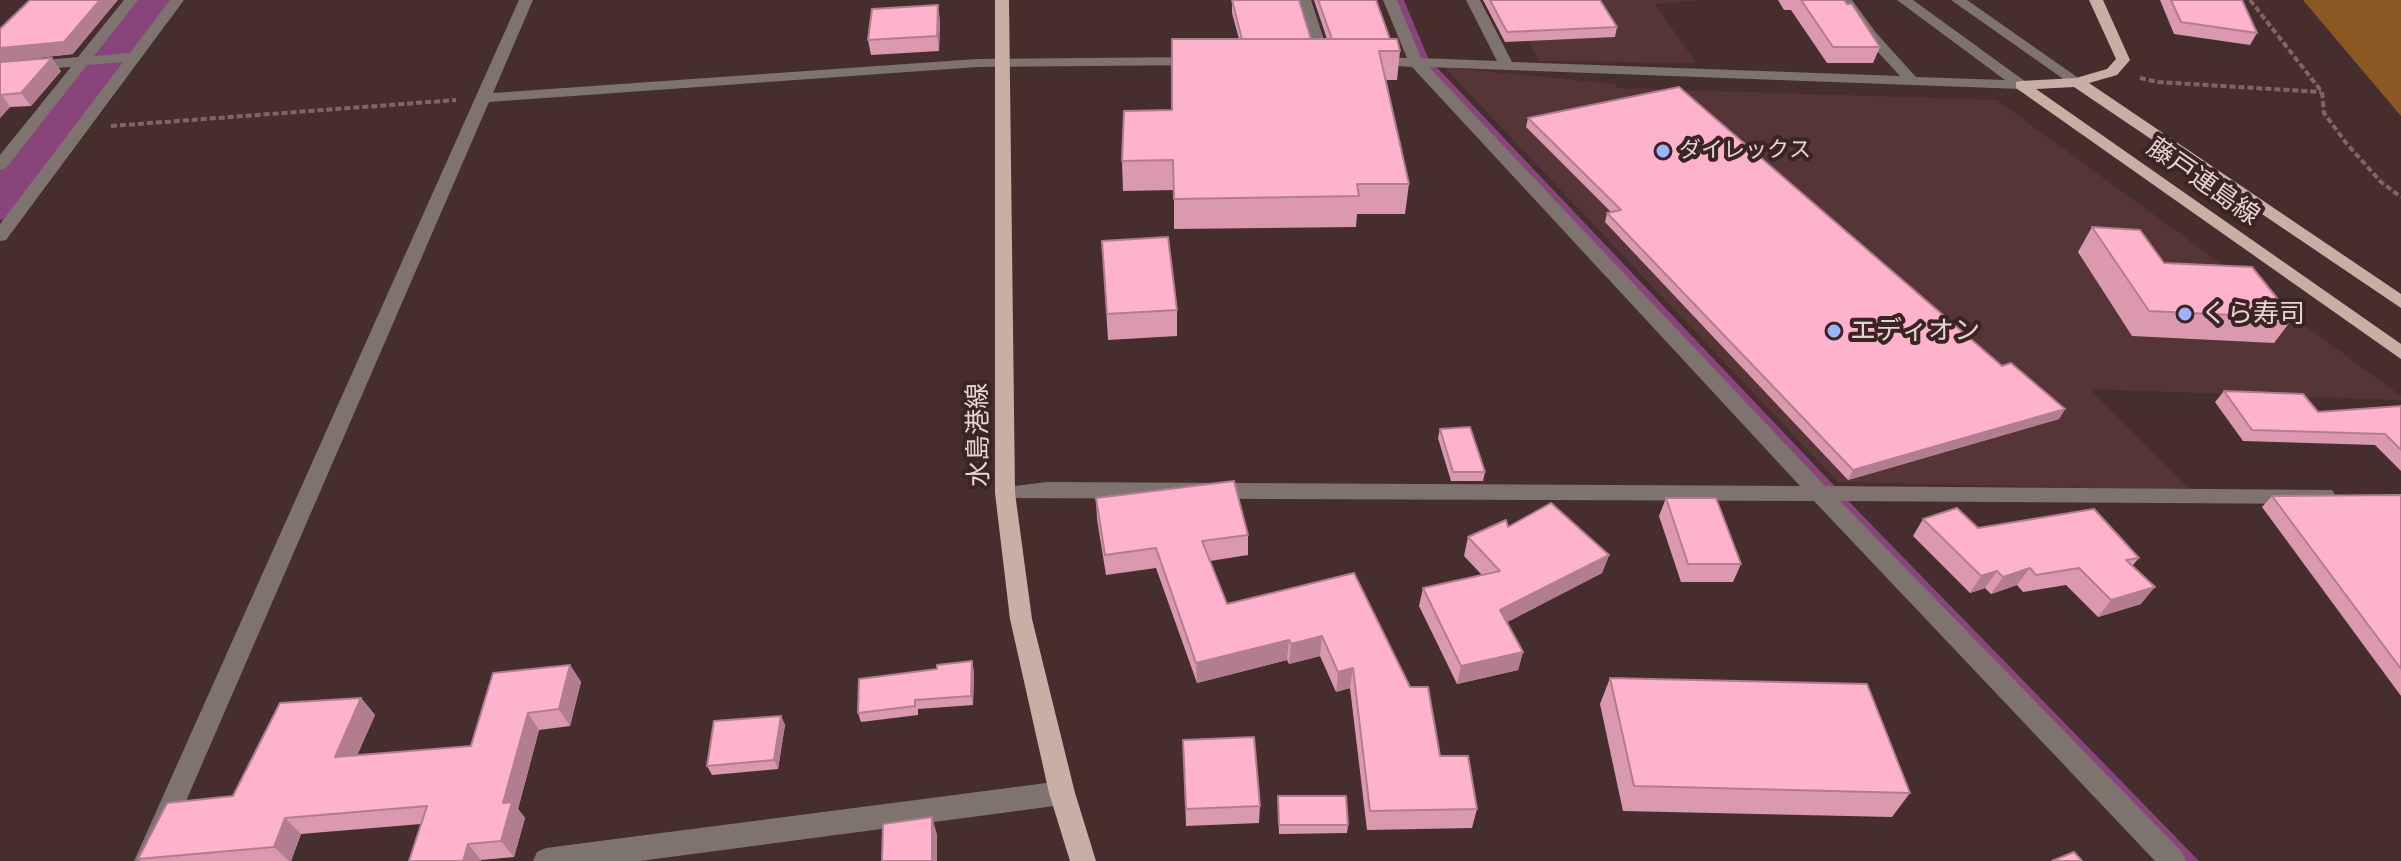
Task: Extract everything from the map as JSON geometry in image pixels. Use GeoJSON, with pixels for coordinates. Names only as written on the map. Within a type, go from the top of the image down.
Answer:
{"type":"FeatureCollection","features":[{"type":"Feature","properties":{"kind":"main road","name":"水島港線"},"geometry":{"type":"LineString","coordinates":[[1002,0],[1005,493],[1021,619],[1062,793],[1083,861]]}},
{"type":"Feature","properties":{"kind":"main road"},"geometry":{"type":"LineString","coordinates":[[2021,85],[2077,82],[2112,72],[2123,60],[2096,0]]}},
{"type":"Feature","properties":{"kind":"main road","name":"藤戸連島線"},"geometry":{"type":"LineString","coordinates":[[2077,82],[2401,302]]}},
{"type":"Feature","properties":{"kind":"main road","name":"藤戸連島線"},"geometry":{"type":"LineString","coordinates":[[2021,85],[2401,353]]}},
{"type":"Feature","properties":{"kind":"street"},"geometry":{"type":"LineString","coordinates":[[0,165],[131,0]]}},
{"type":"Feature","properties":{"kind":"street"},"geometry":{"type":"LineString","coordinates":[[0,236],[129,57],[177,0]]}},
{"type":"Feature","properties":{"kind":"street"},"geometry":{"type":"LineString","coordinates":[[147,861],[526,0]]}},
{"type":"Feature","properties":{"kind":"street"},"geometry":{"type":"LineString","coordinates":[[1304,0],[1332,61],[2021,85]]}},
{"type":"Feature","properties":{"kind":"street"},"geometry":{"type":"LineString","coordinates":[[1390,0],[1423,62],[2173,861]]}},
{"type":"Feature","properties":{"kind":"street"},"geometry":{"type":"LineString","coordinates":[[1473,0],[1507,67]]}},
{"type":"Feature","properties":{"kind":"street"},"geometry":{"type":"LineString","coordinates":[[1845,0],[1872,37],[1912,81]]}},
{"type":"Feature","properties":{"kind":"street"},"geometry":{"type":"LineString","coordinates":[[1904,0],[2021,85]]}},
{"type":"Feature","properties":{"kind":"street"},"geometry":{"type":"LineString","coordinates":[[1958,0],[2077,82]]}},
{"type":"Feature","properties":{"kind":"street"},"geometry":{"type":"LineString","coordinates":[[0,68],[129,57]]}},
{"type":"Feature","properties":{"kind":"street"},"geometry":{"type":"LineString","coordinates":[[482,98],[1002,62],[1215,61]]}},
{"type":"Feature","properties":{"kind":"street"},"geometry":{"type":"LineString","coordinates":[[1005,493],[1047,490],[2353,496]]}},
{"type":"Feature","properties":{"kind":"street"},"geometry":{"type":"LineString","coordinates":[[546,861],[1062,793]]}},
{"type":"Feature","properties":{"kind":"path"},"geometry":{"type":"LineString","coordinates":[[2250,0],[2322,92],[2324,113],[2347,144],[2381,182],[2401,197]]}},
{"type":"Feature","properties":{"kind":"path"},"geometry":{"type":"LineString","coordinates":[[2128,75],[2158,82],[2322,92]]}},
{"type":"Feature","properties":{"kind":"path"},"geometry":{"type":"LineString","coordinates":[[79,129],[482,98]]}},
{"type":"Feature","properties":{"kind":"shaded area"},"geometry":{"type":"Polygon","coordinates":[[[1397,0],[1404,0],[1428,58],[1861,514],[2199,861],[2181,861],[1833,504],[1420,59],[1397,0]]]}},
{"type":"Feature","properties":{"kind":"shaded area"},"geometry":{"type":"Polygon","coordinates":[[[1507,0],[1701,0],[1655,4],[1696,63],[1539,61],[1507,0]]]}},
{"type":"Feature","properties":{"kind":"shaded area"},"geometry":{"type":"Polygon","coordinates":[[[2303,0],[2401,0],[2401,116],[2303,0]]]}},
{"type":"Feature","properties":{"kind":"shaded area"},"geometry":{"type":"Polygon","coordinates":[[[1444,67],[1615,84],[1617,88],[1997,100],[2401,396],[2401,400],[2089,389],[2191,490],[1838,482],[1444,67]]]}},
{"type":"Feature","properties":{"kind":"building"},"geometry":{"type":"Polygon","coordinates":[[[30,0],[100,0],[64,42],[0,48],[0,29],[30,0]]]}},
{"type":"Feature","properties":{"kind":"building"},"geometry":{"type":"Polygon","coordinates":[[[1232,0],[1299,0],[1311,39],[1242,39],[1232,0]]]}},
{"type":"Feature","properties":{"kind":"building"},"geometry":{"type":"Polygon","coordinates":[[[1318,0],[1376,0],[1390,39],[1332,39],[1318,0]]]}},
{"type":"Feature","properties":{"kind":"building"},"geometry":{"type":"Polygon","coordinates":[[[1490,0],[1600,0],[1617,27],[1507,32],[1490,0]]]}},
{"type":"Feature","properties":{"kind":"building"},"geometry":{"type":"Polygon","coordinates":[[[1801,0],[1844,0],[1852,4],[1880,47],[1833,47],[1801,0]]]}},
{"type":"Feature","properties":{"kind":"building"},"geometry":{"type":"Polygon","coordinates":[[[2171,0],[2242,0],[2257,33],[2181,22],[2171,0]]]}},
{"type":"Feature","properties":{"kind":"building"},"geometry":{"type":"Polygon","coordinates":[[[938,5],[937,36],[868,40],[872,9],[938,5]]]}},
{"type":"Feature","properties":{"kind":"building"},"geometry":{"type":"Polygon","coordinates":[[[1172,39],[1397,39],[1400,51],[1379,51],[1409,184],[1357,184],[1359,196],[1174,199],[1173,160],[1122,161],[1124,111],[1172,110],[1172,39]]]}},
{"type":"Feature","properties":{"kind":"building"},"geometry":{"type":"Polygon","coordinates":[[[52,58],[21,93],[0,95],[0,62],[52,58]]]}},
{"type":"Feature","properties":{"kind":"building"},"geometry":{"type":"Polygon","coordinates":[[[1679,87],[2002,366],[2011,363],[2065,409],[1853,470],[1607,213],[1621,210],[1528,118],[1679,87]]]}},
{"type":"Feature","properties":{"kind":"building"},"geometry":{"type":"Polygon","coordinates":[[[2092,227],[2140,230],[2164,263],[2252,267],[2293,318],[2149,311],[2092,227]]]}},
{"type":"Feature","properties":{"kind":"building"},"geometry":{"type":"Polygon","coordinates":[[[1168,237],[1177,310],[1107,314],[1102,241],[1168,237]]]}},
{"type":"Feature","properties":{"kind":"building"},"geometry":{"type":"Polygon","coordinates":[[[2224,391],[2303,394],[2318,412],[2401,406],[2401,450],[2385,434],[2252,430],[2224,391]]]}},
{"type":"Feature","properties":{"kind":"building"},"geometry":{"type":"Polygon","coordinates":[[[1470,427],[1485,472],[1453,472],[1440,429],[1470,427]]]}},
{"type":"Feature","properties":{"kind":"building"},"geometry":{"type":"Polygon","coordinates":[[[1234,481],[1248,535],[1202,541],[1227,604],[1354,573],[1410,687],[1428,687],[1440,756],[1468,756],[1477,809],[1370,811],[1353,668],[1338,672],[1322,636],[1291,644],[1289,640],[1196,663],[1156,548],[1105,555],[1096,498],[1234,481]]]}},
{"type":"Feature","properties":{"kind":"building"},"geometry":{"type":"Polygon","coordinates":[[[2401,495],[2401,669],[2272,496],[2401,495]]]}},
{"type":"Feature","properties":{"kind":"building"},"geometry":{"type":"Polygon","coordinates":[[[1666,498],[1716,498],[1741,564],[1688,564],[1666,498]]]}},
{"type":"Feature","properties":{"kind":"building"},"geometry":{"type":"Polygon","coordinates":[[[1551,503],[1609,555],[1500,610],[1523,652],[1461,666],[1423,588],[1500,571],[1468,537],[1506,520],[1508,527],[1551,503]]]}},
{"type":"Feature","properties":{"kind":"building"},"geometry":{"type":"Polygon","coordinates":[[[1957,508],[1978,528],[2094,509],[2139,558],[2126,560],[2155,587],[2111,600],[2079,568],[2036,575],[2030,568],[2003,577],[1997,571],[1981,576],[1923,519],[1957,508]]]}},
{"type":"Feature","properties":{"kind":"building"},"geometry":{"type":"Polygon","coordinates":[[[972,661],[971,696],[915,700],[915,706],[858,713],[859,679],[972,661]]]}},
{"type":"Feature","properties":{"kind":"building"},"geometry":{"type":"Polygon","coordinates":[[[570,665],[559,709],[528,713],[503,803],[512,802],[501,841],[468,844],[463,861],[409,861],[427,806],[285,818],[274,847],[138,859],[167,803],[233,796],[280,703],[361,698],[335,757],[471,746],[493,673],[570,665]]]}},
{"type":"Feature","properties":{"kind":"building"},"geometry":{"type":"Polygon","coordinates":[[[1610,678],[1867,684],[1910,793],[1634,786],[1610,678]]]}},
{"type":"Feature","properties":{"kind":"building"},"geometry":{"type":"Polygon","coordinates":[[[781,716],[774,760],[707,766],[714,721],[781,716]]]}},
{"type":"Feature","properties":{"kind":"building"},"geometry":{"type":"Polygon","coordinates":[[[1254,737],[1260,806],[1186,809],[1183,740],[1254,737]]]}},
{"type":"Feature","properties":{"kind":"building"},"geometry":{"type":"Polygon","coordinates":[[[1278,796],[1346,796],[1348,825],[1279,825],[1278,796]]]}},
{"type":"Feature","properties":{"kind":"building"},"geometry":{"type":"Polygon","coordinates":[[[932,817],[932,861],[882,861],[883,824],[932,817]]]}},
{"type":"Feature","properties":{"kind":"building"},"geometry":{"type":"Polygon","coordinates":[[[2074,852],[2082,861],[2052,861],[2074,852]]]}},
{"type":"Feature","properties":{"kind":"waterway"},"geometry":{"type":"LineString","coordinates":[[0,184],[144,0]]}},
{"type":"Feature","properties":{"kind":"waterway"},"geometry":{"type":"LineString","coordinates":[[0,204],[156,0]]}},
{"type":"Feature","properties":{"kind":"place","name":"ダイレックス"},"geometry":{"type":"Point","coordinates":[1663,151]}},
{"type":"Feature","properties":{"kind":"place","name":"くら寿司"},"geometry":{"type":"Point","coordinates":[2185,314]}},
{"type":"Feature","properties":{"kind":"place","name":"エディオン"},"geometry":{"type":"Point","coordinates":[1834,331]}}]}
